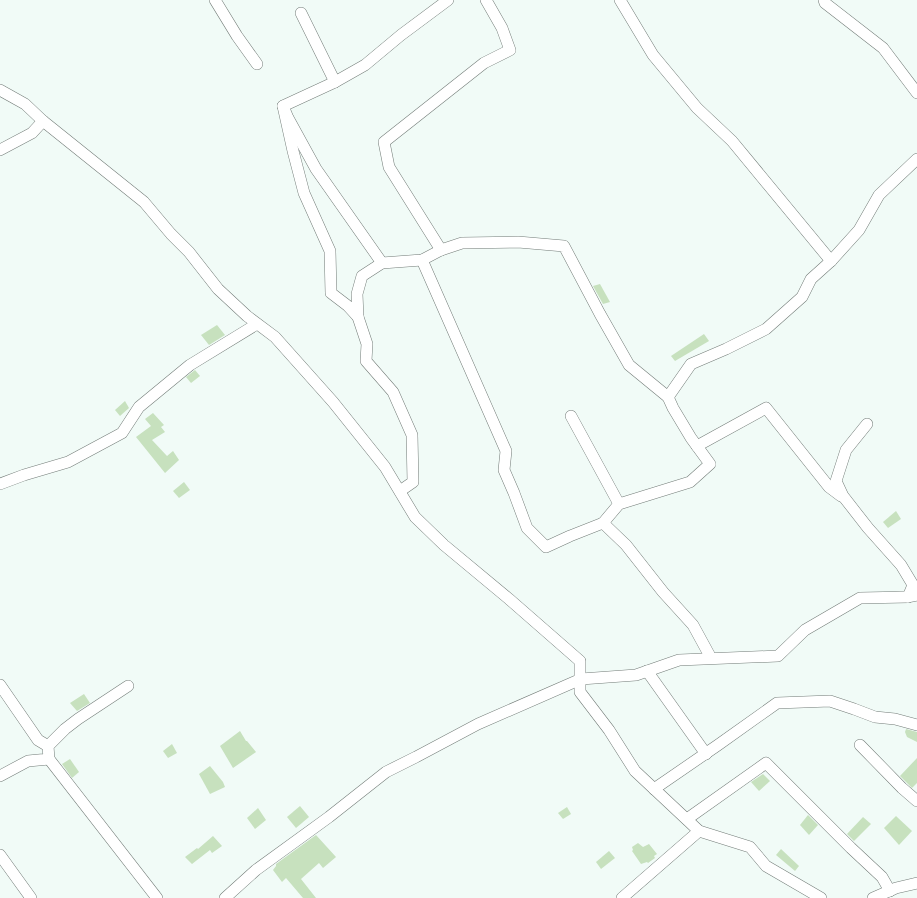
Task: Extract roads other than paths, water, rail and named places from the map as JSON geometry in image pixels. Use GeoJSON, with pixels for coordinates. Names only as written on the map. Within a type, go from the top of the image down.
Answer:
{"type":"FeatureCollection","features":[{"type":"Feature","properties":{"kind":"street"},"geometry":{"type":"LineString","coordinates":[[214,0],[257,64]]}},
{"type":"Feature","properties":{"kind":"street"},"geometry":{"type":"LineString","coordinates":[[283,106],[335,82],[365,65],[401,35],[448,0]]}},
{"type":"Feature","properties":{"kind":"street"},"geometry":{"type":"LineString","coordinates":[[442,250],[389,167],[384,142],[484,64],[510,50],[502,28],[486,0]]}},
{"type":"Feature","properties":{"kind":"street"},"geometry":{"type":"LineString","coordinates":[[620,0],[653,55],[697,108],[732,141],[831,261]]}},
{"type":"Feature","properties":{"kind":"street"},"geometry":{"type":"LineString","coordinates":[[824,0],[825,3],[883,48],[917,92]]}},
{"type":"Feature","properties":{"kind":"street"},"geometry":{"type":"LineString","coordinates":[[301,13],[335,82]]}},
{"type":"Feature","properties":{"kind":"street"},"geometry":{"type":"LineString","coordinates":[[0,90],[25,104],[43,121],[144,202],[218,289],[247,316],[275,337],[333,402],[385,467],[415,517],[444,545],[580,661],[580,692],[609,730],[635,771],[699,831],[750,847],[766,866],[821,898]]}},
{"type":"Feature","properties":{"kind":"street"},"geometry":{"type":"LineString","coordinates":[[283,106],[316,169],[382,263]]}},
{"type":"Feature","properties":{"kind":"street"},"geometry":{"type":"LineString","coordinates":[[283,106],[304,193],[330,251],[331,293],[348,306],[358,317]]}},
{"type":"Feature","properties":{"kind":"street"},"geometry":{"type":"LineString","coordinates":[[0,150],[32,133],[43,121]]}},
{"type":"Feature","properties":{"kind":"street"},"geometry":{"type":"LineString","coordinates":[[668,397],[691,364],[726,349],[766,329],[802,297],[811,279],[831,261],[859,230],[879,195],[917,159]]}},
{"type":"Feature","properties":{"kind":"street"},"geometry":{"type":"LineString","coordinates":[[400,492],[413,482],[412,435],[393,392],[366,361],[367,344],[358,317],[357,294],[362,276],[382,263],[422,260],[442,250],[462,243],[518,242],[564,246],[629,366],[668,397],[691,438],[710,464],[690,482],[619,504],[602,523],[546,547],[527,528],[504,470],[506,451],[422,260]]}},
{"type":"Feature","properties":{"kind":"street"},"geometry":{"type":"LineString","coordinates":[[0,484],[68,462],[122,433],[139,407],[190,365],[257,324]]}},
{"type":"Feature","properties":{"kind":"street"},"geometry":{"type":"LineString","coordinates":[[697,446],[766,408],[829,487],[843,496]]}},
{"type":"Feature","properties":{"kind":"street"},"geometry":{"type":"LineString","coordinates":[[571,416],[619,504]]}},
{"type":"Feature","properties":{"kind":"street"},"geometry":{"type":"LineString","coordinates":[[225,898],[256,870],[329,817],[386,772],[478,724],[581,678],[636,675],[679,660],[778,656],[805,630],[860,598],[912,596],[914,585],[901,565],[868,528],[843,496],[836,481],[846,450],[866,424]]}},
{"type":"Feature","properties":{"kind":"street"},"geometry":{"type":"LineString","coordinates":[[602,523],[626,545],[663,592],[693,625],[711,658]]}},
{"type":"Feature","properties":{"kind":"street"},"geometry":{"type":"LineString","coordinates":[[647,671],[706,754]]}},
{"type":"Feature","properties":{"kind":"street"},"geometry":{"type":"LineString","coordinates":[[0,685],[38,740],[48,746]]}},
{"type":"Feature","properties":{"kind":"street"},"geometry":{"type":"LineString","coordinates":[[48,746],[78,719],[128,686]]}},
{"type":"Feature","properties":{"kind":"street"},"geometry":{"type":"LineString","coordinates":[[654,789],[777,703],[830,701],[854,708],[875,717],[895,719],[917,725]]}},
{"type":"Feature","properties":{"kind":"street"},"geometry":{"type":"LineString","coordinates":[[860,745],[902,788],[917,801]]}},
{"type":"Feature","properties":{"kind":"street"},"geometry":{"type":"LineString","coordinates":[[48,746],[49,759],[157,898]]}},
{"type":"Feature","properties":{"kind":"street"},"geometry":{"type":"LineString","coordinates":[[0,776],[28,761],[49,759]]}},
{"type":"Feature","properties":{"kind":"street"},"geometry":{"type":"LineString","coordinates":[[687,820],[766,763],[882,877],[890,891]]}},
{"type":"Feature","properties":{"kind":"street"},"geometry":{"type":"LineString","coordinates":[[622,898],[699,831]]}},
{"type":"Feature","properties":{"kind":"street"},"geometry":{"type":"LineString","coordinates":[[0,855],[31,898]]}},
{"type":"Feature","properties":{"kind":"street"},"geometry":{"type":"LineString","coordinates":[[873,898],[917,883]]}}]}
